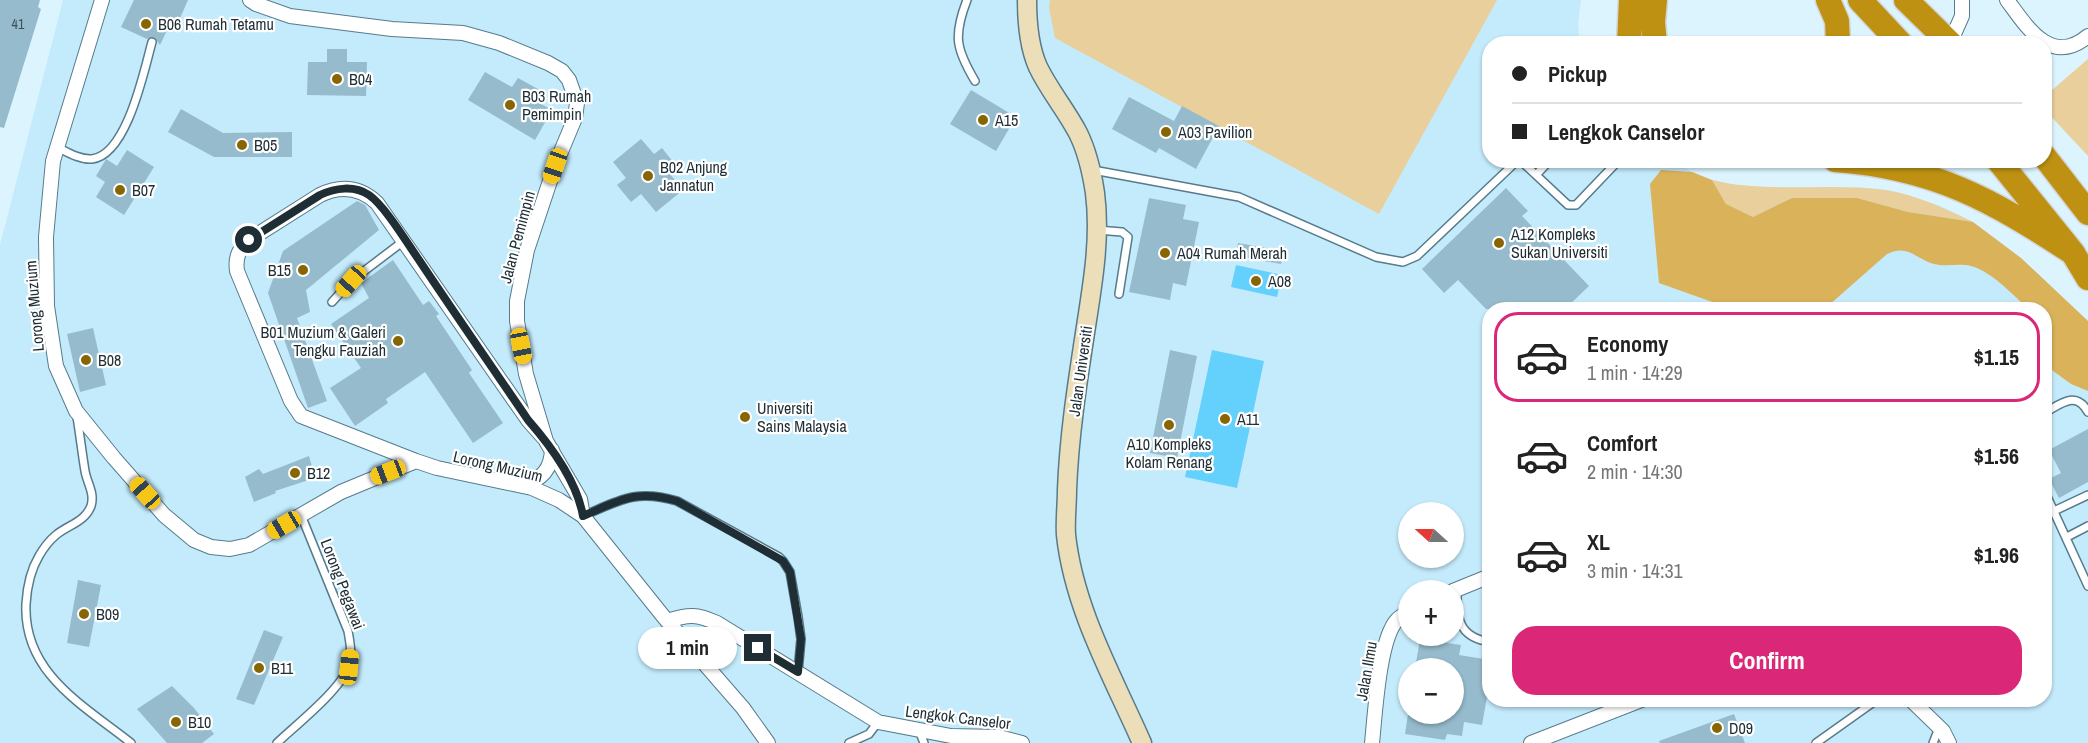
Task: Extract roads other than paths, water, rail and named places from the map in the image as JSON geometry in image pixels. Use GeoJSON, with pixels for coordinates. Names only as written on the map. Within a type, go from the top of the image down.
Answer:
{"type":"FeatureCollection","features":[{"type":"Feature","properties":{"kind":"highway"},"geometry":{"type":"LineString","coordinates":[[1629,36],[1631,0]]}},
{"type":"Feature","properties":{"kind":"highway"},"geometry":{"type":"LineString","coordinates":[[1654,36],[1655,0]]}},
{"type":"Feature","properties":{"kind":"highway"},"geometry":{"type":"LineString","coordinates":[[1828,0],[1836,21],[1837,36]]}},
{"type":"Feature","properties":{"kind":"highway"},"geometry":{"type":"LineString","coordinates":[[1860,0],[1894,36]]}},
{"type":"Feature","properties":{"kind":"highway"},"geometry":{"type":"LineString","coordinates":[[1906,0],[1944,36]]}},
{"type":"Feature","properties":{"kind":"highway"},"geometry":{"type":"LineString","coordinates":[[1917,0],[1945,36]]}},
{"type":"Feature","properties":{"kind":"highway"},"geometry":{"type":"LineString","coordinates":[[2052,166],[2088,213]]}},
{"type":"Feature","properties":{"kind":"highway"},"geometry":{"type":"LineString","coordinates":[[1896,168],[1938,179],[1993,203],[2073,253]]}},
{"type":"Feature","properties":{"kind":"highway"},"geometry":{"type":"LineString","coordinates":[[2004,168],[2073,253],[2088,278]]}},
{"type":"Feature","properties":{"kind":"street","name":"Lorong Muzium"},"geometry":{"type":"LineString","coordinates":[[102,0],[53,161],[46,237],[47,306],[56,366],[76,411],[164,515],[194,540],[211,547],[230,549],[249,545],[341,492],[416,461],[437,468],[525,486],[559,500],[583,516]]}},
{"type":"Feature","properties":{"kind":"street","name":"Jalan Pemimpin"},"geometry":{"type":"LineString","coordinates":[[250,0],[290,16],[392,29],[463,33],[499,43],[548,63],[562,71],[569,80],[577,103],[575,118],[555,166],[527,250],[517,300],[517,321],[526,374],[549,446],[580,499],[583,516]]}},
{"type":"Feature","properties":{"kind":"street","name":"Jalan Universiti"},"geometry":{"type":"LineString","coordinates":[[1027,0],[1030,41],[1037,66],[1078,134],[1095,192],[1097,230],[1092,289],[1069,447],[1066,534],[1074,584],[1142,743]]}},
{"type":"Feature","properties":{"kind":"street"},"geometry":{"type":"LineString","coordinates":[[1954,36],[1962,16],[1962,0]]}},
{"type":"Feature","properties":{"kind":"street"},"geometry":{"type":"LineString","coordinates":[[2007,0],[2030,32],[2036,36]]}},
{"type":"Feature","properties":{"kind":"street"},"geometry":{"type":"LineString","coordinates":[[2052,46],[2068,47],[2080,43],[2088,36]]}},
{"type":"Feature","properties":{"kind":"street"},"geometry":{"type":"LineString","coordinates":[[416,461],[309,420],[295,409],[237,271],[236,263],[242,247],[249,240],[320,195],[341,188],[360,190],[377,203],[405,240],[528,420],[549,446],[551,464],[537,480],[525,486]]}},
{"type":"Feature","properties":{"kind":"street"},"geometry":{"type":"LineString","coordinates":[[583,516],[668,621],[743,708],[768,743]]}},
{"type":"Feature","properties":{"kind":"street"},"geometry":{"type":"LineString","coordinates":[[1464,586],[1482,579]]}},
{"type":"Feature","properties":{"kind":"street","name":"Lengkok Canselor"},"geometry":{"type":"LineString","coordinates":[[668,621],[689,615],[710,620],[878,722],[921,736],[951,740],[999,737],[1022,743]]}},
{"type":"Feature","properties":{"kind":"street","name":"Jalan Ilmu"},"geometry":{"type":"LineString","coordinates":[[1372,743],[1380,672],[1386,643],[1398,619]]}},
{"type":"Feature","properties":{"kind":"street"},"geometry":{"type":"LineString","coordinates":[[1531,743],[1623,707]]}},
{"type":"Feature","properties":{"kind":"street"},"geometry":{"type":"LineString","coordinates":[[1918,707],[1939,728],[1949,743]]}},
{"type":"Feature","properties":{"kind":"lane"},"geometry":{"type":"LineString","coordinates":[[967,0],[958,26],[958,43],[962,59],[975,81]]}},
{"type":"Feature","properties":{"kind":"lane"},"geometry":{"type":"LineString","coordinates":[[57,147],[77,157],[89,159],[99,158],[106,152],[123,133],[129,120],[152,42]]}},
{"type":"Feature","properties":{"kind":"lane"},"geometry":{"type":"LineString","coordinates":[[1090,169],[1239,197],[1376,257],[1403,262],[1417,256],[1510,168]]}},
{"type":"Feature","properties":{"kind":"lane"},"geometry":{"type":"LineString","coordinates":[[1528,168],[1568,205],[1572,206],[1576,205],[1611,168]]}},
{"type":"Feature","properties":{"kind":"lane"},"geometry":{"type":"LineString","coordinates":[[1536,175],[1543,168]]}},
{"type":"Feature","properties":{"kind":"lane"},"geometry":{"type":"LineString","coordinates":[[1097,230],[1122,232],[1128,237],[1119,294]]}},
{"type":"Feature","properties":{"kind":"lane"},"geometry":{"type":"LineString","coordinates":[[333,302],[351,281],[405,240]]}},
{"type":"Feature","properties":{"kind":"lane"},"geometry":{"type":"LineString","coordinates":[[2052,409],[2069,400],[2084,405],[2088,412]]}},
{"type":"Feature","properties":{"kind":"lane"},"geometry":{"type":"LineString","coordinates":[[76,411],[86,474],[91,487],[91,506],[80,520],[55,535],[39,555],[27,585],[26,622],[29,640],[38,660],[52,678],[131,743]]}},
{"type":"Feature","properties":{"kind":"lane"},"geometry":{"type":"LineString","coordinates":[[2054,511],[2088,495]]}},
{"type":"Feature","properties":{"kind":"lane"},"geometry":{"type":"LineString","coordinates":[[583,516],[631,496],[661,496],[677,501],[779,557],[790,572],[794,595],[801,639],[798,672]]}},
{"type":"Feature","properties":{"kind":"lane"},"geometry":{"type":"LineString","coordinates":[[2052,507],[2088,586]]}},
{"type":"Feature","properties":{"kind":"lane","name":"Lorong Pegawai"},"geometry":{"type":"LineString","coordinates":[[277,743],[340,683],[349,667],[351,646],[348,631],[301,515]]}},
{"type":"Feature","properties":{"kind":"lane"},"geometry":{"type":"LineString","coordinates":[[2067,537],[2088,526]]}},
{"type":"Feature","properties":{"kind":"lane"},"geometry":{"type":"LineString","coordinates":[[1464,630],[1475,638],[1482,640]]}},
{"type":"Feature","properties":{"kind":"lane"},"geometry":{"type":"LineString","coordinates":[[1816,743],[1867,707]]}},
{"type":"Feature","properties":{"kind":"lane"},"geometry":{"type":"LineString","coordinates":[[849,743],[870,734],[878,722]]}},
{"type":"Feature","properties":{"kind":"lane"},"geometry":{"type":"LineString","coordinates":[[1933,743],[1939,728]]}},
{"type":"Feature","properties":{"kind":"water","name":"A08"},"geometry":{"type":"Polygon","coordinates":[[[1236,265],[1282,275],[1277,297],[1231,287],[1236,265]]]}},
{"type":"Feature","properties":{"kind":"water","name":"A11"},"geometry":{"type":"Polygon","coordinates":[[[1212,350],[1264,361],[1237,488],[1185,477],[1212,350]]]}},
{"type":"Feature","properties":{"kind":"place","name":"B06 Rumah Tetamu"},"geometry":{"type":"Point","coordinates":[146,24]}},
{"type":"Feature","properties":{"kind":"place","name":"B04"},"geometry":{"type":"Point","coordinates":[337,79]}},
{"type":"Feature","properties":{"kind":"place","name":"B03 Rumah Pemimpin"},"geometry":{"type":"Point","coordinates":[510,105]}},
{"type":"Feature","properties":{"kind":"place","name":"A15"},"geometry":{"type":"Point","coordinates":[983,120]}},
{"type":"Feature","properties":{"kind":"place","name":"A03 Pavilion"},"geometry":{"type":"Point","coordinates":[1166,132]}},
{"type":"Feature","properties":{"kind":"place","name":"B05"},"geometry":{"type":"Point","coordinates":[242,145]}},
{"type":"Feature","properties":{"kind":"place","name":"B02 Anjung Jannatun"},"geometry":{"type":"Point","coordinates":[648,176]}},
{"type":"Feature","properties":{"kind":"place","name":"B07"},"geometry":{"type":"Point","coordinates":[120,190]}},
{"type":"Feature","properties":{"kind":"place","name":"A12 Kompleks Sukan Universiti"},"geometry":{"type":"Point","coordinates":[1499,243]}},
{"type":"Feature","properties":{"kind":"place","name":"A04 Rumah Merah"},"geometry":{"type":"Point","coordinates":[1165,253]}},
{"type":"Feature","properties":{"kind":"place","name":"B15"},"geometry":{"type":"Point","coordinates":[303,270]}},
{"type":"Feature","properties":{"kind":"place","name":"A08"},"geometry":{"type":"Point","coordinates":[1256,281]}},
{"type":"Feature","properties":{"kind":"place","name":"B01 Muzium & Galeri Tengku Fauziah"},"geometry":{"type":"Point","coordinates":[398,341]}},
{"type":"Feature","properties":{"kind":"place","name":"B08"},"geometry":{"type":"Point","coordinates":[86,360]}},
{"type":"Feature","properties":{"kind":"place","name":"Universiti Sains Malaysia"},"geometry":{"type":"Point","coordinates":[745,417]}},
{"type":"Feature","properties":{"kind":"place","name":"A11"},"geometry":{"type":"Point","coordinates":[1225,419]}},
{"type":"Feature","properties":{"kind":"place","name":"A10 Kompleks Kolam Renang"},"geometry":{"type":"Point","coordinates":[1169,425]}},
{"type":"Feature","properties":{"kind":"place","name":"B12"},"geometry":{"type":"Point","coordinates":[295,473]}},
{"type":"Feature","properties":{"kind":"place","name":"B09"},"geometry":{"type":"Point","coordinates":[84,614]}},
{"type":"Feature","properties":{"kind":"place","name":"B11"},"geometry":{"type":"Point","coordinates":[259,668]}},
{"type":"Feature","properties":{"kind":"place","name":"B10"},"geometry":{"type":"Point","coordinates":[176,722]}},
{"type":"Feature","properties":{"kind":"place","name":"D09"},"geometry":{"type":"Point","coordinates":[1717,728]}}]}
